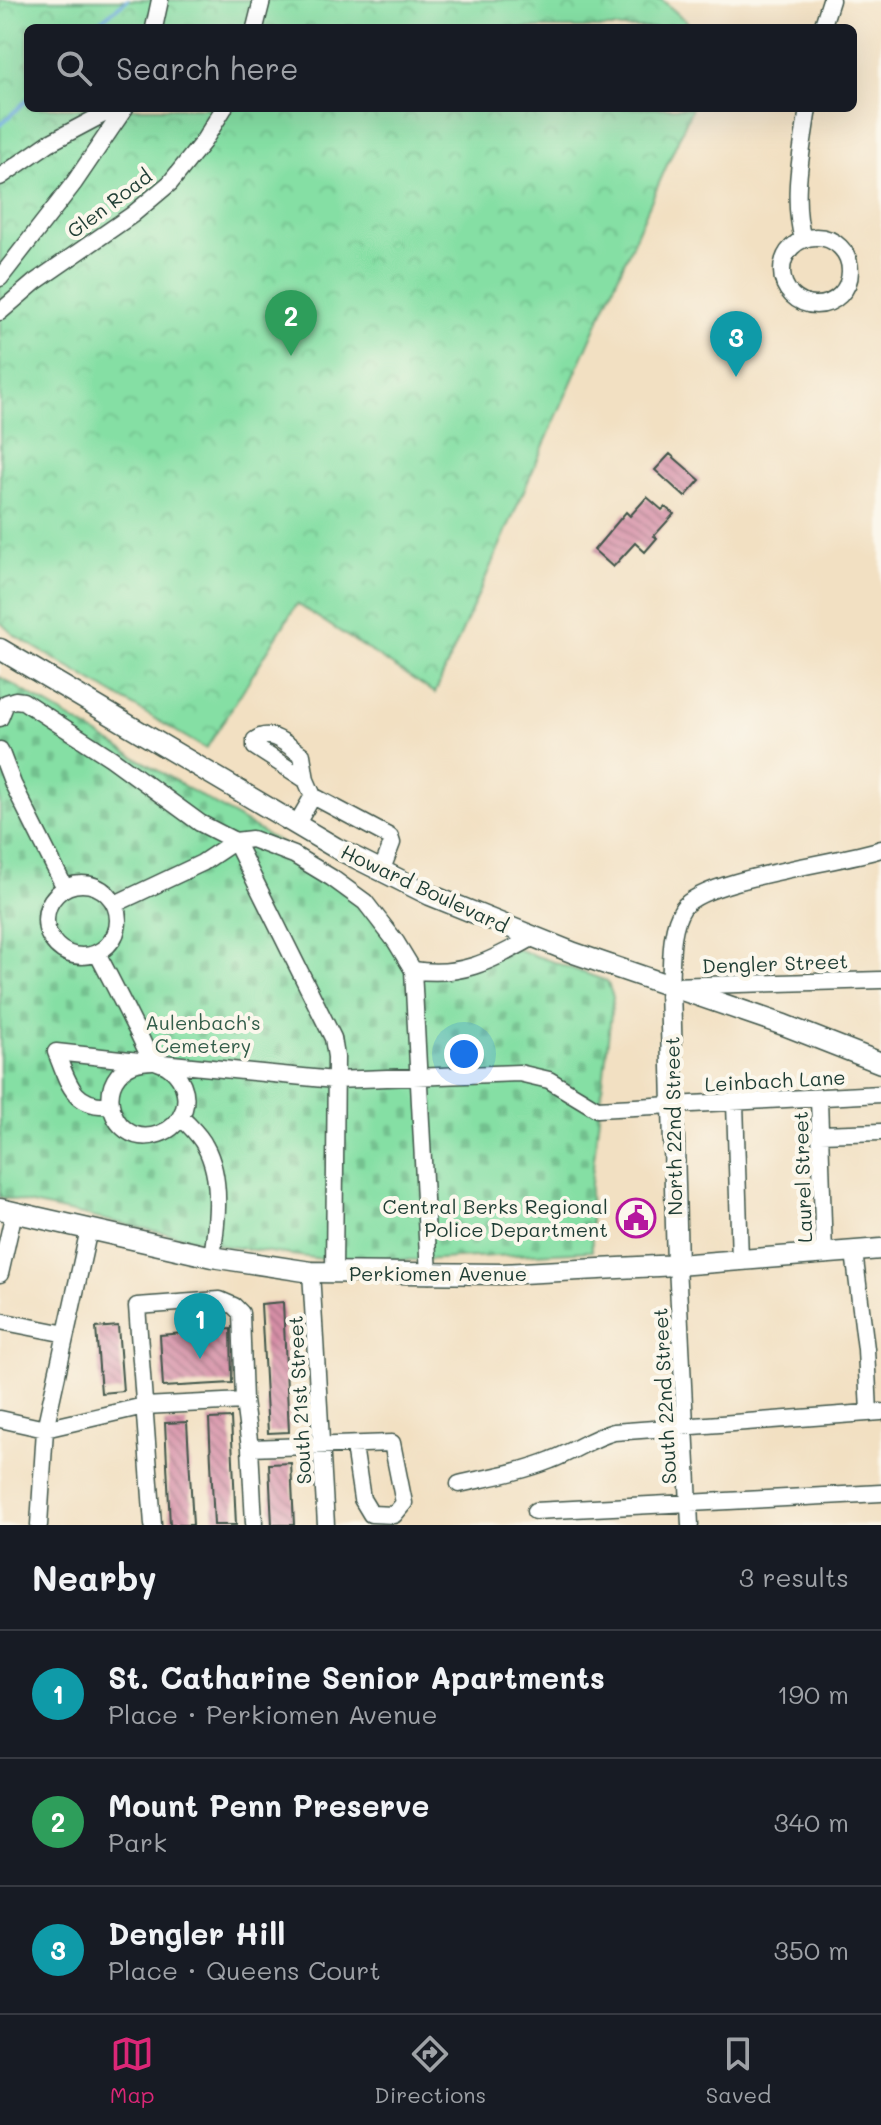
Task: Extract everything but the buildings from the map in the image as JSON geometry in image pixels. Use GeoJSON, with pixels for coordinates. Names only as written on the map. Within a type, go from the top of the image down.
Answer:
{"type":"FeatureCollection","features":[{"type":"Feature","properties":{"kind":"main road","name":"Howard Boulevard"},"geometry":{"type":"LineString","coordinates":[[0,649],[381,872],[534,937],[784,1025],[881,1063]]}},
{"type":"Feature","properties":{"kind":"main road","name":"North 22nd Street"},"geometry":{"type":"LineString","coordinates":[[670,986],[677,1265]]}},
{"type":"Feature","properties":{"kind":"main road","name":"Perkiomen Avenue"},"geometry":{"type":"LineString","coordinates":[[7,1211],[212,1257],[311,1272],[429,1275],[677,1265],[881,1249]]}},
{"type":"Feature","properties":{"kind":"street"},"geometry":{"type":"LineString","coordinates":[[155,24],[160,0]]}},
{"type":"Feature","properties":{"kind":"street"},"geometry":{"type":"LineString","coordinates":[[256,24],[262,0]]}},
{"type":"Feature","properties":{"kind":"street"},"geometry":{"type":"LineString","coordinates":[[823,24],[831,0]]}},
{"type":"Feature","properties":{"kind":"street"},"geometry":{"type":"LineString","coordinates":[[0,177],[49,143],[107,112]]}},
{"type":"Feature","properties":{"kind":"street"},"geometry":{"type":"LineString","coordinates":[[0,278],[74,183],[122,112]]}},
{"type":"Feature","properties":{"kind":"street","name":"Glen Road"},"geometry":{"type":"LineString","coordinates":[[0,312],[35,282],[132,215],[170,183],[203,142],[222,112]]}},
{"type":"Feature","properties":{"kind":"street"},"geometry":{"type":"LineString","coordinates":[[803,239],[797,198],[808,112]]}},
{"type":"Feature","properties":{"kind":"street"},"geometry":{"type":"LineString","coordinates":[[826,238],[836,243],[849,261],[850,272],[842,293],[823,304],[801,302],[792,295],[782,275],[787,254],[803,239],[826,238]]}},
{"type":"Feature","properties":{"kind":"street"},"geometry":{"type":"LineString","coordinates":[[2,704],[23,701],[38,709],[200,823],[235,841],[333,1038],[336,1057],[334,1273]]}},
{"type":"Feature","properties":{"kind":"street"},"geometry":{"type":"LineString","coordinates":[[0,750],[24,807],[65,888]]}},
{"type":"Feature","properties":{"kind":"street"},"geometry":{"type":"LineString","coordinates":[[306,780],[313,796],[390,837],[392,843],[381,872]]}},
{"type":"Feature","properties":{"kind":"street"},"geometry":{"type":"LineString","coordinates":[[296,825],[313,796]]}},
{"type":"Feature","properties":{"kind":"street"},"geometry":{"type":"LineString","coordinates":[[115,904],[202,863],[235,841],[252,839],[294,855],[365,902],[413,970],[429,1275]]}},
{"type":"Feature","properties":{"kind":"street"},"geometry":{"type":"LineString","coordinates":[[670,986],[673,936],[684,906],[721,886],[881,849]]}},
{"type":"Feature","properties":{"kind":"street"},"geometry":{"type":"LineString","coordinates":[[88,884],[108,895],[115,904],[118,915],[114,937],[97,953],[86,956],[64,951],[49,934],[46,924],[50,903],[65,888],[88,884]]}},
{"type":"Feature","properties":{"kind":"street"},"geometry":{"type":"LineString","coordinates":[[413,970],[447,973],[465,970],[488,962],[534,937]]}},
{"type":"Feature","properties":{"kind":"street"},"geometry":{"type":"LineString","coordinates":[[97,953],[152,1062]]}},
{"type":"Feature","properties":{"kind":"street","name":"Dengler Street"},"geometry":{"type":"LineString","coordinates":[[670,986],[881,980]]}},
{"type":"Feature","properties":{"kind":"street","name":"Leinbach Lane"},"geometry":{"type":"LineString","coordinates":[[110,1105],[87,1105],[78,1098],[56,1052],[334,1080],[519,1073],[549,1080],[597,1109],[881,1094]]}},
{"type":"Feature","properties":{"kind":"street"},"geometry":{"type":"LineString","coordinates":[[152,1062],[173,1070],[181,1080],[185,1105],[181,1117],[164,1132],[141,1136],[121,1125],[110,1105],[110,1093],[120,1072],[152,1062]]}},
{"type":"Feature","properties":{"kind":"street","name":"Laurel Street"},"geometry":{"type":"LineString","coordinates":[[819,1099],[824,1255]]}},
{"type":"Feature","properties":{"kind":"street"},"geometry":{"type":"LineString","coordinates":[[735,1103],[740,1260]]}},
{"type":"Feature","properties":{"kind":"street"},"geometry":{"type":"LineString","coordinates":[[181,1117],[204,1143],[212,1160],[216,1183],[212,1257]]}},
{"type":"Feature","properties":{"kind":"street"},"geometry":{"type":"LineString","coordinates":[[820,1134],[881,1132]]}},
{"type":"Feature","properties":{"kind":"street"},"geometry":{"type":"LineString","coordinates":[[0,1274],[7,1211]]}},
{"type":"Feature","properties":{"kind":"street"},"geometry":{"type":"LineString","coordinates":[[39,1525],[45,1429],[89,1229]]}},
{"type":"Feature","properties":{"kind":"street"},"geometry":{"type":"LineString","coordinates":[[459,1484],[520,1471],[553,1460],[595,1437],[614,1432],[875,1412],[854,1252]]}},
{"type":"Feature","properties":{"kind":"street","name":"South 22nd Street"},"geometry":{"type":"LineString","coordinates":[[677,1265],[690,1525]]}},
{"type":"Feature","properties":{"kind":"street","name":"South 21st Street"},"geometry":{"type":"LineString","coordinates":[[311,1272],[326,1525]]}},
{"type":"Feature","properties":{"kind":"street"},"geometry":{"type":"LineString","coordinates":[[153,1525],[137,1306],[220,1300],[241,1313],[244,1401],[254,1523]]}},
{"type":"Feature","properties":{"kind":"street"},"geometry":{"type":"LineString","coordinates":[[0,1321],[66,1334]]}},
{"type":"Feature","properties":{"kind":"street"},"geometry":{"type":"LineString","coordinates":[[0,1419],[45,1429],[144,1406],[244,1401]]}},
{"type":"Feature","properties":{"kind":"street"},"geometry":{"type":"LineString","coordinates":[[250,1448],[321,1448],[392,1443],[404,1503],[394,1515],[371,1514],[362,1499],[354,1446]]}},
{"type":"Feature","properties":{"kind":"street"},"geometry":{"type":"LineString","coordinates":[[535,1511],[881,1493]]}},
{"type":"Feature","properties":{"kind":"green space"},"geometry":{"type":"Polygon","coordinates":[[[0,0],[662,0],[689,24],[24,24],[24,112],[690,112],[435,693],[297,604],[206,749],[14,635],[0,622],[0,0]]]}},
{"type":"Feature","properties":{"kind":"green space","name":"Aulenbach's Cemetery"},"geometry":{"type":"Polygon","coordinates":[[[0,677],[368,895],[416,962],[439,966],[461,963],[503,944],[607,981],[613,997],[590,1192],[592,1251],[419,1260],[322,1259],[224,1246],[0,1197],[0,677]]]}},
{"type":"Feature","properties":{"kind":"waterway"},"geometry":{"type":"LineString","coordinates":[[96,24],[127,0]]}},
{"type":"Feature","properties":{"kind":"waterway"},"geometry":{"type":"LineString","coordinates":[[0,125],[24,103]]}},
{"type":"Feature","properties":{"kind":"place","name":"Mount Penn Preserve"},"geometry":{"type":"Point","coordinates":[291,356]}},
{"type":"Feature","properties":{"kind":"place","name":"Dengler Hill"},"geometry":{"type":"Point","coordinates":[736,377]}},
{"type":"Feature","properties":{"kind":"place","name":"Central Berks Regional Police Department"},"geometry":{"type":"Point","coordinates":[636,1218]}},
{"type":"Feature","properties":{"kind":"place","name":"St. Catharine Senior Apartments"},"geometry":{"type":"Point","coordinates":[200,1359]}}]}
